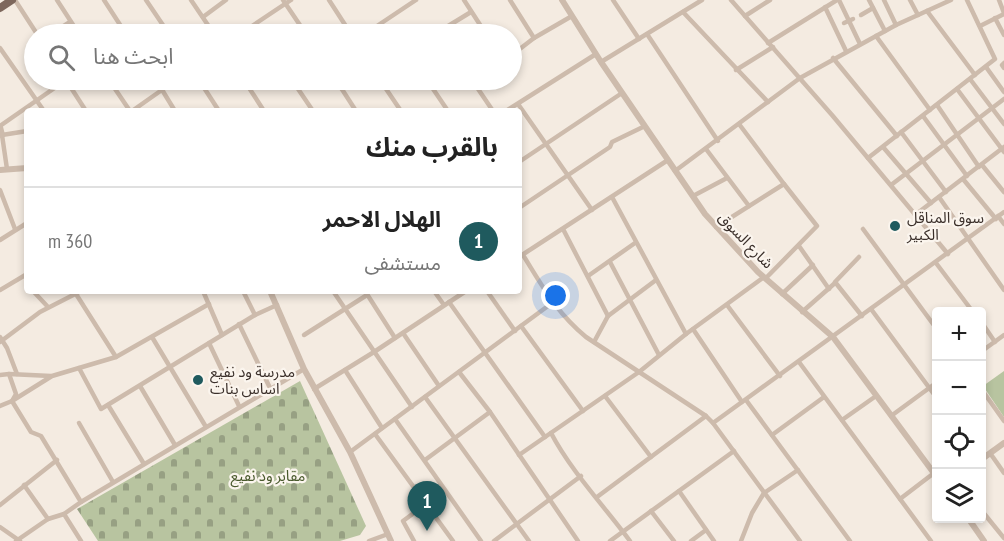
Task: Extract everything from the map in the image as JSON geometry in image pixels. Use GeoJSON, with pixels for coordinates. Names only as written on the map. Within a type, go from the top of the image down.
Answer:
{"type":"FeatureCollection","features":[{"type":"Feature","properties":{"kind":"main road"},"geometry":{"type":"LineString","coordinates":[[0,8],[13,0]]}},
{"type":"Feature","properties":{"kind":"street"},"geometry":{"type":"LineString","coordinates":[[13,0],[30,24]]}},
{"type":"Feature","properties":{"kind":"street"},"geometry":{"type":"LineString","coordinates":[[57,0],[72,24]]}},
{"type":"Feature","properties":{"kind":"street"},"geometry":{"type":"LineString","coordinates":[[104,0],[120,24]]}},
{"type":"Feature","properties":{"kind":"street"},"geometry":{"type":"LineString","coordinates":[[146,0],[162,24]]}},
{"type":"Feature","properties":{"kind":"street"},"geometry":{"type":"LineString","coordinates":[[191,0],[208,24]]}},
{"type":"Feature","properties":{"kind":"street"},"geometry":{"type":"LineString","coordinates":[[203,17],[226,0]]}},
{"type":"Feature","properties":{"kind":"street"},"geometry":{"type":"LineString","coordinates":[[254,24],[284,2],[291,0]]}},
{"type":"Feature","properties":{"kind":"street"},"geometry":{"type":"LineString","coordinates":[[329,0],[345,24]]}},
{"type":"Feature","properties":{"kind":"street"},"geometry":{"type":"LineString","coordinates":[[381,24],[416,0]]}},
{"type":"Feature","properties":{"kind":"street"},"geometry":{"type":"LineString","coordinates":[[464,0],[479,24]]}},
{"type":"Feature","properties":{"kind":"street"},"geometry":{"type":"LineString","coordinates":[[510,0],[534,38]]}},
{"type":"Feature","properties":{"kind":"street"},"geometry":{"type":"LineString","coordinates":[[613,0],[639,39]]}},
{"type":"Feature","properties":{"kind":"street"},"geometry":{"type":"LineString","coordinates":[[602,62],[702,0]]}},
{"type":"Feature","properties":{"kind":"street"},"geometry":{"type":"LineString","coordinates":[[731,0],[948,254]]}},
{"type":"Feature","properties":{"kind":"street"},"geometry":{"type":"LineString","coordinates":[[745,16],[770,0]]}},
{"type":"Feature","properties":{"kind":"street"},"geometry":{"type":"LineString","coordinates":[[869,0],[885,31]]}},
{"type":"Feature","properties":{"kind":"street"},"geometry":{"type":"LineString","coordinates":[[884,0],[896,25]]}},
{"type":"Feature","properties":{"kind":"street"},"geometry":{"type":"LineString","coordinates":[[910,0],[918,15]]}},
{"type":"Feature","properties":{"kind":"street"},"geometry":{"type":"LineString","coordinates":[[868,158],[995,59],[967,0]]}},
{"type":"Feature","properties":{"kind":"street"},"geometry":{"type":"LineString","coordinates":[[980,26],[1004,13],[999,0]]}},
{"type":"Feature","properties":{"kind":"street","name":"شارع السوق"},"geometry":{"type":"LineString","coordinates":[[564,1],[622,93],[716,227],[782,294],[833,337],[932,471]]}},
{"type":"Feature","properties":{"kind":"street"},"geometry":{"type":"LineString","coordinates":[[736,70],[834,1],[844,23],[846,51]]}},
{"type":"Feature","properties":{"kind":"street"},"geometry":{"type":"LineString","coordinates":[[675,171],[800,78],[846,51],[947,1]]}},
{"type":"Feature","properties":{"kind":"street"},"geometry":{"type":"LineString","coordinates":[[284,2],[299,24]]}},
{"type":"Feature","properties":{"kind":"street"},"geometry":{"type":"LineString","coordinates":[[825,7],[844,23],[860,44]]}},
{"type":"Feature","properties":{"kind":"street"},"geometry":{"type":"LineString","coordinates":[[861,15],[873,8]]}},
{"type":"Feature","properties":{"kind":"street"},"geometry":{"type":"LineString","coordinates":[[927,11],[975,75]]}},
{"type":"Feature","properties":{"kind":"street"},"geometry":{"type":"LineString","coordinates":[[453,24],[471,12]]}},
{"type":"Feature","properties":{"kind":"street"},"geometry":{"type":"LineString","coordinates":[[683,12],[768,102]]}},
{"type":"Feature","properties":{"kind":"street"},"geometry":{"type":"LineString","coordinates":[[522,47],[572,16]]}},
{"type":"Feature","properties":{"kind":"street"},"geometry":{"type":"LineString","coordinates":[[995,18],[1004,35]]}},
{"type":"Feature","properties":{"kind":"street"},"geometry":{"type":"LineString","coordinates":[[66,24],[70,21]]}},
{"type":"Feature","properties":{"kind":"street"},"geometry":{"type":"LineString","coordinates":[[647,34],[718,141]]}},
{"type":"Feature","properties":{"kind":"street"},"geometry":{"type":"LineString","coordinates":[[876,36],[930,110]]}},
{"type":"Feature","properties":{"kind":"street"},"geometry":{"type":"LineString","coordinates":[[0,48],[24,82]]}},
{"type":"Feature","properties":{"kind":"street"},"geometry":{"type":"LineString","coordinates":[[511,108],[596,54]]}},
{"type":"Feature","properties":{"kind":"street"},"geometry":{"type":"LineString","coordinates":[[833,58],[946,192]]}},
{"type":"Feature","properties":{"kind":"street"},"geometry":{"type":"LineString","coordinates":[[1004,63],[1002,66],[1004,68]]}},
{"type":"Feature","properties":{"kind":"street"},"geometry":{"type":"LineString","coordinates":[[986,67],[1004,92]]}},
{"type":"Feature","properties":{"kind":"street"},"geometry":{"type":"LineString","coordinates":[[970,79],[1004,124]]}},
{"type":"Feature","properties":{"kind":"street"},"geometry":{"type":"LineString","coordinates":[[915,215],[1003,149],[957,89]]}},
{"type":"Feature","properties":{"kind":"street"},"geometry":{"type":"LineString","coordinates":[[30,90],[42,108]]}},
{"type":"Feature","properties":{"kind":"street"},"geometry":{"type":"LineString","coordinates":[[27,108],[52,90]]}},
{"type":"Feature","properties":{"kind":"street"},"geometry":{"type":"LineString","coordinates":[[72,90],[84,108]]}},
{"type":"Feature","properties":{"kind":"street"},"geometry":{"type":"LineString","coordinates":[[116,90],[129,108]]}},
{"type":"Feature","properties":{"kind":"street"},"geometry":{"type":"LineString","coordinates":[[135,108],[161,90]]}},
{"type":"Feature","properties":{"kind":"street"},"geometry":{"type":"LineString","coordinates":[[163,90],[173,108]]}},
{"type":"Feature","properties":{"kind":"street"},"geometry":{"type":"LineString","coordinates":[[205,90],[217,108]]}},
{"type":"Feature","properties":{"kind":"street"},"geometry":{"type":"LineString","coordinates":[[250,90],[262,108]]}},
{"type":"Feature","properties":{"kind":"street"},"geometry":{"type":"LineString","coordinates":[[299,90],[311,108]]}},
{"type":"Feature","properties":{"kind":"street"},"geometry":{"type":"LineString","coordinates":[[342,90],[354,108]]}},
{"type":"Feature","properties":{"kind":"street"},"geometry":{"type":"LineString","coordinates":[[387,90],[399,108]]}},
{"type":"Feature","properties":{"kind":"street"},"geometry":{"type":"LineString","coordinates":[[434,90],[446,108]]}},
{"type":"Feature","properties":{"kind":"street"},"geometry":{"type":"LineString","coordinates":[[480,90],[491,108]]}},
{"type":"Feature","properties":{"kind":"street"},"geometry":{"type":"LineString","coordinates":[[522,160],[622,93]]}},
{"type":"Feature","properties":{"kind":"street"},"geometry":{"type":"LineString","coordinates":[[891,185],[1004,99]]}},
{"type":"Feature","properties":{"kind":"street"},"geometry":{"type":"LineString","coordinates":[[518,104],[521,108]]}},
{"type":"Feature","properties":{"kind":"street"},"geometry":{"type":"LineString","coordinates":[[937,105],[980,166],[1004,192]]}},
{"type":"Feature","properties":{"kind":"street"},"geometry":{"type":"LineString","coordinates":[[522,109],[592,210]]}},
{"type":"Feature","properties":{"kind":"street"},"geometry":{"type":"LineString","coordinates":[[1,129],[24,110]]}},
{"type":"Feature","properties":{"kind":"street"},"geometry":{"type":"LineString","coordinates":[[923,116],[965,178],[1004,224]]}},
{"type":"Feature","properties":{"kind":"street"},"geometry":{"type":"LineString","coordinates":[[519,455],[639,372],[686,334],[765,277],[817,226],[739,124]]}},
{"type":"Feature","properties":{"kind":"street"},"geometry":{"type":"LineString","coordinates":[[522,206],[610,147],[612,142],[645,126]]}},
{"type":"Feature","properties":{"kind":"street"},"geometry":{"type":"LineString","coordinates":[[1,129],[24,131]]}},
{"type":"Feature","properties":{"kind":"street"},"geometry":{"type":"LineString","coordinates":[[1,129],[4,169],[24,168]]}},
{"type":"Feature","properties":{"kind":"street"},"geometry":{"type":"LineString","coordinates":[[883,147],[931,203]]}},
{"type":"Feature","properties":{"kind":"street"},"geometry":{"type":"LineString","coordinates":[[706,149],[748,206]]}},
{"type":"Feature","properties":{"kind":"street"},"geometry":{"type":"LineString","coordinates":[[522,255],[668,160]]}},
{"type":"Feature","properties":{"kind":"street"},"geometry":{"type":"LineString","coordinates":[[693,196],[727,178]]}},
{"type":"Feature","properties":{"kind":"street"},"geometry":{"type":"LineString","coordinates":[[716,227],[784,184]]}},
{"type":"Feature","properties":{"kind":"street"},"geometry":{"type":"LineString","coordinates":[[0,190],[15,229]]}},
{"type":"Feature","properties":{"kind":"street"},"geometry":{"type":"LineString","coordinates":[[612,197],[686,334]]}},
{"type":"Feature","properties":{"kind":"street"},"geometry":{"type":"LineString","coordinates":[[939,197],[1004,291]]}},
{"type":"Feature","properties":{"kind":"street"},"geometry":{"type":"LineString","coordinates":[[713,423],[1004,212]]}},
{"type":"Feature","properties":{"kind":"street"},"geometry":{"type":"LineString","coordinates":[[0,240],[24,224]]}},
{"type":"Feature","properties":{"kind":"street"},"geometry":{"type":"LineString","coordinates":[[563,229],[608,316]]}},
{"type":"Feature","properties":{"kind":"street"},"geometry":{"type":"LineString","coordinates":[[863,230],[932,323]]}},
{"type":"Feature","properties":{"kind":"street"},"geometry":{"type":"LineString","coordinates":[[588,276],[635,243]]}},
{"type":"Feature","properties":{"kind":"street"},"geometry":{"type":"LineString","coordinates":[[799,246],[829,289]]}},
{"type":"Feature","properties":{"kind":"street"},"geometry":{"type":"LineString","coordinates":[[802,312],[829,289],[859,257]]}},
{"type":"Feature","properties":{"kind":"street"},"geometry":{"type":"LineString","coordinates":[[522,258],[552,303],[568,322],[713,423],[800,541]]}},
{"type":"Feature","properties":{"kind":"street"},"geometry":{"type":"LineString","coordinates":[[610,262],[659,355]]}},
{"type":"Feature","properties":{"kind":"street"},"geometry":{"type":"LineString","coordinates":[[936,263],[969,307]]}},
{"type":"Feature","properties":{"kind":"street"},"geometry":{"type":"LineString","coordinates":[[782,294],[813,265]]}},
{"type":"Feature","properties":{"kind":"street"},"geometry":{"type":"LineString","coordinates":[[0,290],[24,276]]}},
{"type":"Feature","properties":{"kind":"street"},"geometry":{"type":"LineString","coordinates":[[21,278],[24,281]]}},
{"type":"Feature","properties":{"kind":"street"},"geometry":{"type":"LineString","coordinates":[[594,342],[608,316],[656,280]]}},
{"type":"Feature","properties":{"kind":"street"},"geometry":{"type":"LineString","coordinates":[[835,283],[862,316]]}},
{"type":"Feature","properties":{"kind":"street"},"geometry":{"type":"LineString","coordinates":[[36,294],[48,307]]}},
{"type":"Feature","properties":{"kind":"street"},"geometry":{"type":"LineString","coordinates":[[17,374],[1,340],[48,307],[75,294]]}},
{"type":"Feature","properties":{"kind":"street"},"geometry":{"type":"LineString","coordinates":[[80,294],[116,357]]}},
{"type":"Feature","properties":{"kind":"street"},"geometry":{"type":"LineString","coordinates":[[204,294],[222,335]]}},
{"type":"Feature","properties":{"kind":"street"},"geometry":{"type":"LineString","coordinates":[[244,294],[255,315]]}},
{"type":"Feature","properties":{"kind":"street"},"geometry":{"type":"LineString","coordinates":[[271,294],[304,369],[350,452],[389,538],[369,541]]}},
{"type":"Feature","properties":{"kind":"street"},"geometry":{"type":"LineString","coordinates":[[335,294],[412,406]]}},
{"type":"Feature","properties":{"kind":"street"},"geometry":{"type":"LineString","coordinates":[[304,335],[365,294]]}},
{"type":"Feature","properties":{"kind":"street"},"geometry":{"type":"LineString","coordinates":[[367,294],[395,338]]}},
{"type":"Feature","properties":{"kind":"street"},"geometry":{"type":"LineString","coordinates":[[437,294],[484,353],[545,437]]}},
{"type":"Feature","properties":{"kind":"street"},"geometry":{"type":"LineString","coordinates":[[314,389],[461,294]]}},
{"type":"Feature","properties":{"kind":"street"},"geometry":{"type":"LineString","coordinates":[[489,294],[515,331]]}},
{"type":"Feature","properties":{"kind":"street"},"geometry":{"type":"LineString","coordinates":[[350,452],[552,303]]}},
{"type":"Feature","properties":{"kind":"street"},"geometry":{"type":"LineString","coordinates":[[0,406],[52,376],[116,357],[209,304]]}},
{"type":"Feature","properties":{"kind":"street"},"geometry":{"type":"LineString","coordinates":[[728,305],[780,376]]}},
{"type":"Feature","properties":{"kind":"street"},"geometry":{"type":"LineString","coordinates":[[79,368],[101,410],[239,324],[277,306]]}},
{"type":"Feature","properties":{"kind":"street"},"geometry":{"type":"LineString","coordinates":[[871,309],[932,391]]}},
{"type":"Feature","properties":{"kind":"street"},"geometry":{"type":"LineString","coordinates":[[239,324],[270,388]]}},
{"type":"Feature","properties":{"kind":"street"},"geometry":{"type":"LineString","coordinates":[[521,326],[583,411]]}},
{"type":"Feature","properties":{"kind":"street"},"geometry":{"type":"LineString","coordinates":[[693,329],[744,401],[850,541]]}},
{"type":"Feature","properties":{"kind":"street"},"geometry":{"type":"LineString","coordinates":[[986,330],[995,342]]}},
{"type":"Feature","properties":{"kind":"street"},"geometry":{"type":"LineString","coordinates":[[403,333],[439,386]]}},
{"type":"Feature","properties":{"kind":"street"},"geometry":{"type":"LineString","coordinates":[[986,348],[1004,335]]}},
{"type":"Feature","properties":{"kind":"street"},"geometry":{"type":"LineString","coordinates":[[152,337],[206,427]]}},
{"type":"Feature","properties":{"kind":"street"},"geometry":{"type":"LineString","coordinates":[[209,343],[239,406]]}},
{"type":"Feature","properties":{"kind":"street"},"geometry":{"type":"LineString","coordinates":[[798,362],[931,541]]}},
{"type":"Feature","properties":{"kind":"street"},"geometry":{"type":"LineString","coordinates":[[0,527],[18,540],[48,519],[64,514],[113,482],[304,369]]}},
{"type":"Feature","properties":{"kind":"street"},"geometry":{"type":"LineString","coordinates":[[345,370],[382,428]]}},
{"type":"Feature","properties":{"kind":"street"},"geometry":{"type":"LineString","coordinates":[[459,372],[490,412],[578,541]]}},
{"type":"Feature","properties":{"kind":"street"},"geometry":{"type":"LineString","coordinates":[[9,374],[16,394],[12,401]]}},
{"type":"Feature","properties":{"kind":"street"},"geometry":{"type":"LineString","coordinates":[[0,375],[52,376]]}},
{"type":"Feature","properties":{"kind":"street"},"geometry":{"type":"LineString","coordinates":[[140,386],[175,445]]}},
{"type":"Feature","properties":{"kind":"street"},"geometry":{"type":"LineString","coordinates":[[891,416],[930,388]]}},
{"type":"Feature","properties":{"kind":"street"},"geometry":{"type":"LineString","coordinates":[[605,396],[651,457]]}},
{"type":"Feature","properties":{"kind":"street"},"geometry":{"type":"LineString","coordinates":[[842,420],[876,396]]}},
{"type":"Feature","properties":{"kind":"street"},"geometry":{"type":"LineString","coordinates":[[425,397],[529,541]]}},
{"type":"Feature","properties":{"kind":"street"},"geometry":{"type":"LineString","coordinates":[[772,435],[824,397]]}},
{"type":"Feature","properties":{"kind":"street"},"geometry":{"type":"LineString","coordinates":[[986,397],[1004,422]]}},
{"type":"Feature","properties":{"kind":"street"},"geometry":{"type":"LineString","coordinates":[[12,401],[31,432],[41,436],[81,502]]}},
{"type":"Feature","properties":{"kind":"street"},"geometry":{"type":"LineString","coordinates":[[108,405],[144,464]]}},
{"type":"Feature","properties":{"kind":"street"},"geometry":{"type":"LineString","coordinates":[[425,460],[490,412]]}},
{"type":"Feature","properties":{"kind":"street"},"geometry":{"type":"LineString","coordinates":[[597,497],[706,416]]}},
{"type":"Feature","properties":{"kind":"street"},"geometry":{"type":"LineString","coordinates":[[395,419],[482,541]]}},
{"type":"Feature","properties":{"kind":"street"},"geometry":{"type":"LineString","coordinates":[[79,423],[113,482]]}},
{"type":"Feature","properties":{"kind":"street"},"geometry":{"type":"LineString","coordinates":[[551,433],[563,456],[630,541]]}},
{"type":"Feature","properties":{"kind":"street"},"geometry":{"type":"LineString","coordinates":[[375,434],[453,541]]}},
{"type":"Feature","properties":{"kind":"street"},"geometry":{"type":"LineString","coordinates":[[986,456],[1004,443]]}},
{"type":"Feature","properties":{"kind":"street"},"geometry":{"type":"LineString","coordinates":[[610,541],[734,451]]}},
{"type":"Feature","properties":{"kind":"street"},"geometry":{"type":"LineString","coordinates":[[990,453],[1004,473]]}},
{"type":"Feature","properties":{"kind":"street"},"geometry":{"type":"LineString","coordinates":[[0,505],[57,460]]}},
{"type":"Feature","properties":{"kind":"street"},"geometry":{"type":"LineString","coordinates":[[741,541],[752,513],[764,493],[798,470]]}},
{"type":"Feature","properties":{"kind":"street"},"geometry":{"type":"LineString","coordinates":[[494,541],[581,476]]}},
{"type":"Feature","properties":{"kind":"street"},"geometry":{"type":"LineString","coordinates":[[900,499],[932,477]]}},
{"type":"Feature","properties":{"kind":"street"},"geometry":{"type":"LineString","coordinates":[[24,485],[48,519]]}},
{"type":"Feature","properties":{"kind":"street"},"geometry":{"type":"LineString","coordinates":[[679,491],[714,541]]}},
{"type":"Feature","properties":{"kind":"street"},"geometry":{"type":"LineString","coordinates":[[414,541],[403,522],[426,504]]}},
{"type":"Feature","properties":{"kind":"street"},"geometry":{"type":"LineString","coordinates":[[651,511],[674,541]]}},
{"type":"Feature","properties":{"kind":"street"},"geometry":{"type":"LineString","coordinates":[[64,514],[81,541]]}},
{"type":"Feature","properties":{"kind":"street"},"geometry":{"type":"LineString","coordinates":[[986,517],[1004,540]]}},
{"type":"Feature","properties":{"kind":"street"},"geometry":{"type":"LineString","coordinates":[[971,523],[984,541]]}},
{"type":"Feature","properties":{"kind":"street"},"geometry":{"type":"LineString","coordinates":[[692,541],[706,530]]}},
{"type":"Feature","properties":{"kind":"green space"},"geometry":{"type":"Polygon","coordinates":[[[1004,371],[1004,417],[986,390],[986,384],[1004,371]]]}},
{"type":"Feature","properties":{"kind":"green space","name":"مقابر ود نفيع"},"geometry":{"type":"Polygon","coordinates":[[[300,381],[366,526],[360,535],[340,541],[98,541],[77,509],[300,381]]]}},
{"type":"Feature","properties":{"kind":"place","name":"سوق المناقل الكبير"},"geometry":{"type":"Point","coordinates":[895,226]}},
{"type":"Feature","properties":{"kind":"place","name":"مدرسة ود نفيع اساس بنات"},"geometry":{"type":"Point","coordinates":[198,380]}},
{"type":"Feature","properties":{"kind":"place","name":"الهلال الاحمر"},"geometry":{"type":"Point","coordinates":[427,531]}}]}
